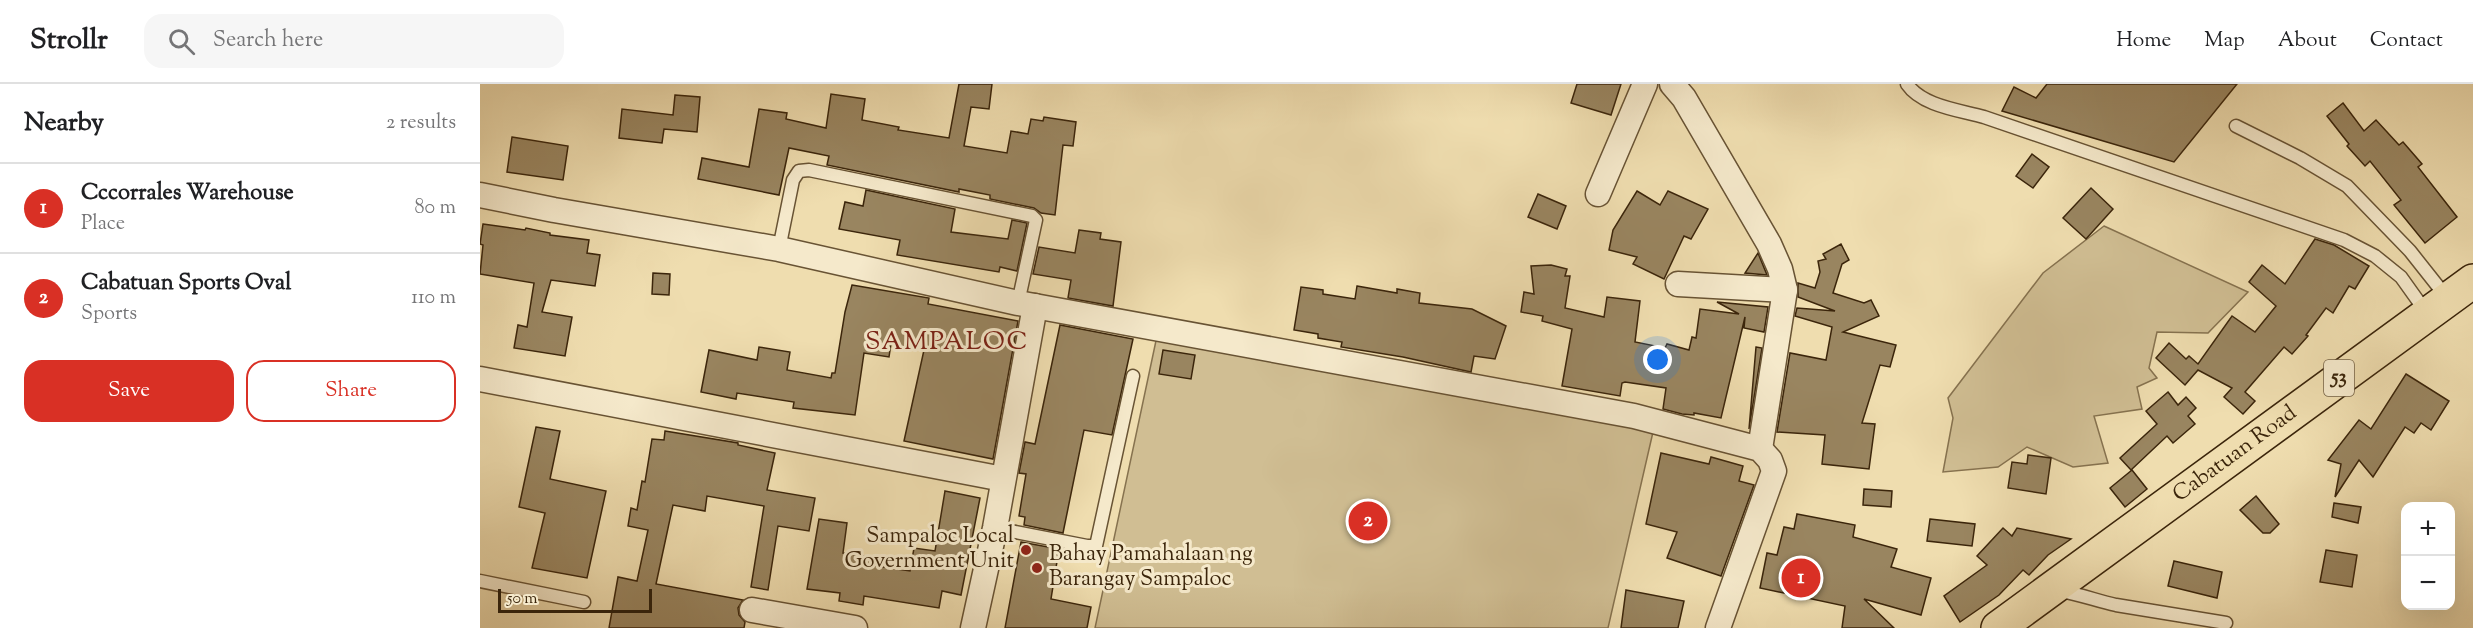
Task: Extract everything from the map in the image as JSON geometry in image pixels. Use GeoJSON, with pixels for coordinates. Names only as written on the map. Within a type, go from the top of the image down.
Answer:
{"type":"FeatureCollection","features":[{"type":"Feature","properties":{"kind":"highway","name":"Cabatuan Road"},"geometry":{"type":"LineString","coordinates":[[1998,628],[2450,298]]}},
{"type":"Feature","properties":{"kind":"street"},"geometry":{"type":"LineString","coordinates":[[1598,194],[1645,84]]}},
{"type":"Feature","properties":{"kind":"street"},"geometry":{"type":"LineString","coordinates":[[1672,84],[1684,98],[1769,244],[1780,269],[1785,290],[1760,449]]}},
{"type":"Feature","properties":{"kind":"street"},"geometry":{"type":"LineString","coordinates":[[480,195],[779,249],[1027,304],[1634,416],[1760,449],[1770,460],[1774,471],[1718,628]]}},
{"type":"Feature","properties":{"kind":"street"},"geometry":{"type":"LineString","coordinates":[[1678,284],[1785,290]]}},
{"type":"Feature","properties":{"kind":"street"},"geometry":{"type":"LineString","coordinates":[[973,628],[995,528],[1027,304]]}},
{"type":"Feature","properties":{"kind":"street"},"geometry":{"type":"LineString","coordinates":[[480,379],[1003,479]]}},
{"type":"Feature","properties":{"kind":"street"},"geometry":{"type":"LineString","coordinates":[[752,610],[855,628]]}},
{"type":"Feature","properties":{"kind":"lane"},"geometry":{"type":"LineString","coordinates":[[1906,84],[1918,96],[1928,100],[2344,240],[2375,256],[2401,277],[2450,298]]}},
{"type":"Feature","properties":{"kind":"lane"},"geometry":{"type":"LineString","coordinates":[[2236,126],[2300,158],[2347,186],[2410,251],[2450,298]]}},
{"type":"Feature","properties":{"kind":"lane"},"geometry":{"type":"LineString","coordinates":[[779,249],[794,180],[799,171],[809,170],[1032,216],[1036,220],[1027,304]]}},
{"type":"Feature","properties":{"kind":"lane"},"geometry":{"type":"LineString","coordinates":[[995,528],[1096,546],[1133,376]]}},
{"type":"Feature","properties":{"kind":"lane"},"geometry":{"type":"LineString","coordinates":[[480,581],[584,602]]}},
{"type":"Feature","properties":{"kind":"lane"},"geometry":{"type":"LineString","coordinates":[[2048,590],[2085,594],[2099,601],[2116,605],[2226,622]]}},
{"type":"Feature","properties":{"kind":"shaded area"},"geometry":{"type":"Polygon","coordinates":[[[2104,226],[2248,292],[2208,333],[2157,332],[2149,368],[2157,378],[2137,387],[2142,409],[2094,416],[2108,463],[2073,467],[2027,447],[1998,467],[1943,472],[1953,418],[1948,398],[2043,273],[2104,226]]]}},
{"type":"Feature","properties":{"kind":"shaded area"},"geometry":{"type":"Polygon","coordinates":[[[1157,336],[1653,432],[1608,628],[1095,628],[1157,336]]]}},
{"type":"Feature","properties":{"kind":"building"},"geometry":{"type":"Polygon","coordinates":[[[959,84],[992,84],[989,109],[971,107],[964,146],[1007,153],[1011,131],[1028,134],[1031,119],[1043,121],[1044,117],[1076,122],[1073,146],[1063,145],[1055,215],[990,199],[990,195],[959,189],[959,192],[827,165],[829,156],[789,148],[779,195],[698,179],[702,158],[749,167],[759,109],[787,113],[786,119],[826,128],[831,94],[865,99],[862,120],[899,127],[898,130],[949,138],[959,84]]]}},
{"type":"Feature","properties":{"kind":"building"},"geometry":{"type":"Polygon","coordinates":[[[1577,84],[1621,84],[1611,115],[1571,103],[1577,84]]]}},
{"type":"Feature","properties":{"kind":"building"},"geometry":{"type":"Polygon","coordinates":[[[2047,84],[2237,84],[2174,162],[2002,111],[2014,87],[2036,98],[2047,84]]]}},
{"type":"Feature","properties":{"kind":"building"},"geometry":{"type":"Polygon","coordinates":[[[675,95],[700,97],[697,132],[664,129],[662,143],[619,138],[622,109],[673,115],[675,95]]]}},
{"type":"Feature","properties":{"kind":"building"},"geometry":{"type":"Polygon","coordinates":[[[2343,103],[2364,131],[2376,120],[2399,145],[2403,142],[2422,164],[2418,167],[2457,217],[2425,243],[2394,205],[2401,200],[2370,161],[2365,166],[2347,146],[2349,144],[2327,116],[2343,103]]]}},
{"type":"Feature","properties":{"kind":"building"},"geometry":{"type":"Polygon","coordinates":[[[512,137],[568,146],[563,180],[507,172],[512,137]]]}},
{"type":"Feature","properties":{"kind":"building"},"geometry":{"type":"Polygon","coordinates":[[[2032,154],[2049,167],[2033,188],[2016,176],[2032,154]]]}},
{"type":"Feature","properties":{"kind":"building"},"geometry":{"type":"Polygon","coordinates":[[[2091,188],[2113,209],[2086,239],[2063,218],[2091,188]]]}},
{"type":"Feature","properties":{"kind":"building"},"geometry":{"type":"Polygon","coordinates":[[[866,190],[955,209],[951,232],[1008,239],[1012,220],[1027,223],[1017,271],[1000,267],[999,272],[897,255],[900,240],[839,229],[845,202],[863,206],[866,190]]]}},
{"type":"Feature","properties":{"kind":"building"},"geometry":{"type":"Polygon","coordinates":[[[1637,191],[1660,205],[1668,191],[1708,209],[1691,239],[1684,236],[1664,279],[1633,264],[1637,257],[1609,250],[1613,230],[1637,191]]]}},
{"type":"Feature","properties":{"kind":"building"},"geometry":{"type":"Polygon","coordinates":[[[1538,194],[1566,206],[1557,229],[1528,217],[1538,194]]]}},
{"type":"Feature","properties":{"kind":"building"},"geometry":{"type":"Polygon","coordinates":[[[483,224],[525,230],[526,228],[550,233],[550,235],[589,240],[587,253],[600,255],[595,286],[551,280],[542,312],[572,317],[565,356],[514,348],[518,325],[527,327],[534,283],[480,274],[483,224]]]}},
{"type":"Feature","properties":{"kind":"building"},"geometry":{"type":"Polygon","coordinates":[[[1079,230],[1101,233],[1100,239],[1121,242],[1113,306],[1068,298],[1071,280],[1033,274],[1039,247],[1075,253],[1079,230]]]}},
{"type":"Feature","properties":{"kind":"building"},"geometry":{"type":"Polygon","coordinates":[[[2315,239],[2334,245],[2369,266],[2355,289],[2349,286],[2333,313],[2326,308],[2306,335],[2308,336],[2292,354],[2284,347],[2245,392],[2255,401],[2243,414],[2224,397],[2232,388],[2198,370],[2185,385],[2156,358],[2169,343],[2186,359],[2189,356],[2198,364],[2232,316],[2255,332],[2276,306],[2249,282],[2262,265],[2285,284],[2315,239]]]}},
{"type":"Feature","properties":{"kind":"building"},"geometry":{"type":"Polygon","coordinates":[[[1841,244],[1849,260],[1842,264],[1833,293],[1864,303],[1871,300],[1879,316],[1843,332],[1896,345],[1890,367],[1880,365],[1862,423],[1875,424],[1869,469],[1822,464],[1825,435],[1777,432],[1790,353],[1826,360],[1832,327],[1795,316],[1797,308],[1835,311],[1798,297],[1798,283],[1815,288],[1820,272],[1818,261],[1826,259],[1823,254],[1841,244]]]}},
{"type":"Feature","properties":{"kind":"building"},"geometry":{"type":"Polygon","coordinates":[[[1758,253],[1767,275],[1745,273],[1758,253]]]}},
{"type":"Feature","properties":{"kind":"building"},"geometry":{"type":"Polygon","coordinates":[[[1551,265],[1567,269],[1565,276],[1570,276],[1565,308],[1604,317],[1607,297],[1640,301],[1635,342],[1665,348],[1667,344],[1689,350],[1692,337],[1696,338],[1700,309],[1739,314],[1717,302],[1768,307],[1764,332],[1744,328],[1745,317],[1721,418],[1694,413],[1694,415],[1682,414],[1663,409],[1666,388],[1625,382],[1622,383],[1620,396],[1562,386],[1572,329],[1542,321],[1543,316],[1521,312],[1524,292],[1534,294],[1531,266],[1551,265]]]}},
{"type":"Feature","properties":{"kind":"building"},"geometry":{"type":"Polygon","coordinates":[[[653,273],[670,274],[669,295],[652,294],[653,273]]]}},
{"type":"Feature","properties":{"kind":"building"},"geometry":{"type":"Polygon","coordinates":[[[852,285],[929,298],[928,304],[1018,321],[993,459],[904,441],[924,350],[891,344],[889,357],[864,353],[855,415],[793,408],[794,402],[737,393],[736,399],[701,392],[709,350],[757,360],[759,347],[790,352],[787,370],[831,378],[832,373],[835,373],[852,285]]]}},
{"type":"Feature","properties":{"kind":"building"},"geometry":{"type":"Polygon","coordinates":[[[1357,286],[1397,293],[1397,289],[1420,293],[1419,303],[1472,309],[1506,326],[1495,359],[1474,356],[1471,372],[1403,357],[1341,347],[1342,342],[1318,338],[1318,334],[1294,330],[1301,287],[1323,290],[1323,294],[1355,299],[1357,286]]]}},
{"type":"Feature","properties":{"kind":"building"},"geometry":{"type":"Polygon","coordinates":[[[1060,325],[1133,339],[1112,435],[1084,430],[1063,533],[1024,525],[1025,517],[1019,516],[1026,474],[1019,473],[1025,442],[1035,444],[1060,325]]]}},
{"type":"Feature","properties":{"kind":"building"},"geometry":{"type":"Polygon","coordinates":[[[1756,347],[1762,348],[1749,429],[1756,347]]]}},
{"type":"Feature","properties":{"kind":"building"},"geometry":{"type":"Polygon","coordinates":[[[1163,350],[1195,355],[1191,379],[1159,374],[1163,350]]]}},
{"type":"Feature","properties":{"kind":"building"},"geometry":{"type":"Polygon","coordinates":[[[2406,374],[2449,401],[2431,430],[2421,423],[2414,433],[2405,427],[2373,477],[2359,460],[2335,497],[2341,464],[2328,460],[2359,420],[2371,429],[2406,374]]]}},
{"type":"Feature","properties":{"kind":"building"},"geometry":{"type":"Polygon","coordinates":[[[2168,392],[2178,405],[2186,397],[2196,408],[2188,416],[2195,424],[2173,443],[2167,436],[2131,470],[2120,458],[2157,424],[2146,411],[2168,392]]]}},
{"type":"Feature","properties":{"kind":"building"},"geometry":{"type":"Polygon","coordinates":[[[536,427],[560,431],[550,479],[606,491],[587,578],[532,568],[545,513],[519,507],[536,427]]]}},
{"type":"Feature","properties":{"kind":"building"},"geometry":{"type":"Polygon","coordinates":[[[665,431],[738,443],[738,445],[775,453],[767,490],[815,498],[809,531],[778,526],[768,590],[751,587],[764,506],[707,496],[705,511],[673,505],[656,584],[743,600],[738,608],[739,615],[745,622],[744,628],[609,628],[618,577],[637,581],[648,530],[628,526],[631,508],[637,510],[642,481],[645,482],[652,439],[664,440],[665,431]]]}},
{"type":"Feature","properties":{"kind":"building"},"geometry":{"type":"Polygon","coordinates":[[[1661,453],[1709,464],[1711,457],[1743,466],[1739,481],[1754,485],[1721,576],[1667,558],[1677,532],[1646,524],[1661,453]]]}},
{"type":"Feature","properties":{"kind":"building"},"geometry":{"type":"Polygon","coordinates":[[[2028,455],[2051,458],[2046,494],[2008,488],[2012,462],[2027,464],[2028,455]]]}},
{"type":"Feature","properties":{"kind":"building"},"geometry":{"type":"Polygon","coordinates":[[[2132,470],[2147,489],[2125,507],[2110,488],[2132,470]]]}},
{"type":"Feature","properties":{"kind":"building"},"geometry":{"type":"Polygon","coordinates":[[[1864,489],[1892,491],[1891,507],[1863,505],[1864,489]]]}},
{"type":"Feature","properties":{"kind":"building"},"geometry":{"type":"Polygon","coordinates":[[[945,491],[980,498],[961,595],[942,591],[939,608],[864,596],[863,605],[839,601],[840,593],[807,589],[819,519],[847,523],[843,553],[871,557],[870,565],[910,571],[914,548],[935,551],[945,491]]]}},
{"type":"Feature","properties":{"kind":"building"},"geometry":{"type":"Polygon","coordinates":[[[2256,496],[2279,524],[2270,533],[2263,533],[2240,510],[2256,496]]]}},
{"type":"Feature","properties":{"kind":"building"},"geometry":{"type":"Polygon","coordinates":[[[2334,503],[2361,507],[2358,523],[2332,517],[2334,503]]]}},
{"type":"Feature","properties":{"kind":"building"},"geometry":{"type":"Polygon","coordinates":[[[1797,514],[1855,525],[1853,537],[1897,549],[1891,567],[1931,578],[1921,615],[1864,599],[1894,628],[1842,628],[1845,606],[1760,588],[1767,553],[1777,555],[1784,527],[1794,529],[1797,514]]]}},
{"type":"Feature","properties":{"kind":"building"},"geometry":{"type":"Polygon","coordinates":[[[1930,519],[1975,524],[1972,546],[1927,541],[1930,519]]]}},
{"type":"Feature","properties":{"kind":"building"},"geometry":{"type":"Polygon","coordinates":[[[2003,528],[2012,536],[2017,528],[2071,539],[2048,555],[2029,575],[2023,570],[1999,595],[1960,622],[1944,596],[1987,565],[1977,556],[2003,528]]]}},
{"type":"Feature","properties":{"kind":"building"},"geometry":{"type":"Polygon","coordinates":[[[1021,542],[1059,549],[1051,599],[1091,607],[1087,628],[1005,628],[1021,542]]]}},
{"type":"Feature","properties":{"kind":"building"},"geometry":{"type":"Polygon","coordinates":[[[2326,550],[2357,555],[2352,587],[2320,582],[2326,550]]]}},
{"type":"Feature","properties":{"kind":"building"},"geometry":{"type":"Polygon","coordinates":[[[2174,561],[2222,572],[2217,598],[2168,586],[2174,561]]]}},
{"type":"Feature","properties":{"kind":"building"},"geometry":{"type":"Polygon","coordinates":[[[1626,590],[1684,601],[1678,628],[1621,628],[1626,590]]]}},
{"type":"Feature","properties":{"kind":"place","name":"Cabatuan Sports Oval"},"geometry":{"type":"Point","coordinates":[1368,521]}},
{"type":"Feature","properties":{"kind":"place","name":"Sampaloc Local Government Unit"},"geometry":{"type":"Point","coordinates":[1026,550]}},
{"type":"Feature","properties":{"kind":"place","name":"Bahay Pamahalaan ng Barangay Sampaloc"},"geometry":{"type":"Point","coordinates":[1037,568]}},
{"type":"Feature","properties":{"kind":"place","name":"Cccorrales Warehouse"},"geometry":{"type":"Point","coordinates":[1801,578]}},
{"type":"Feature","properties":{"kind":"district","name":"SAMPALOC"},"geometry":{"type":"Point","coordinates":[947,342]}}]}
